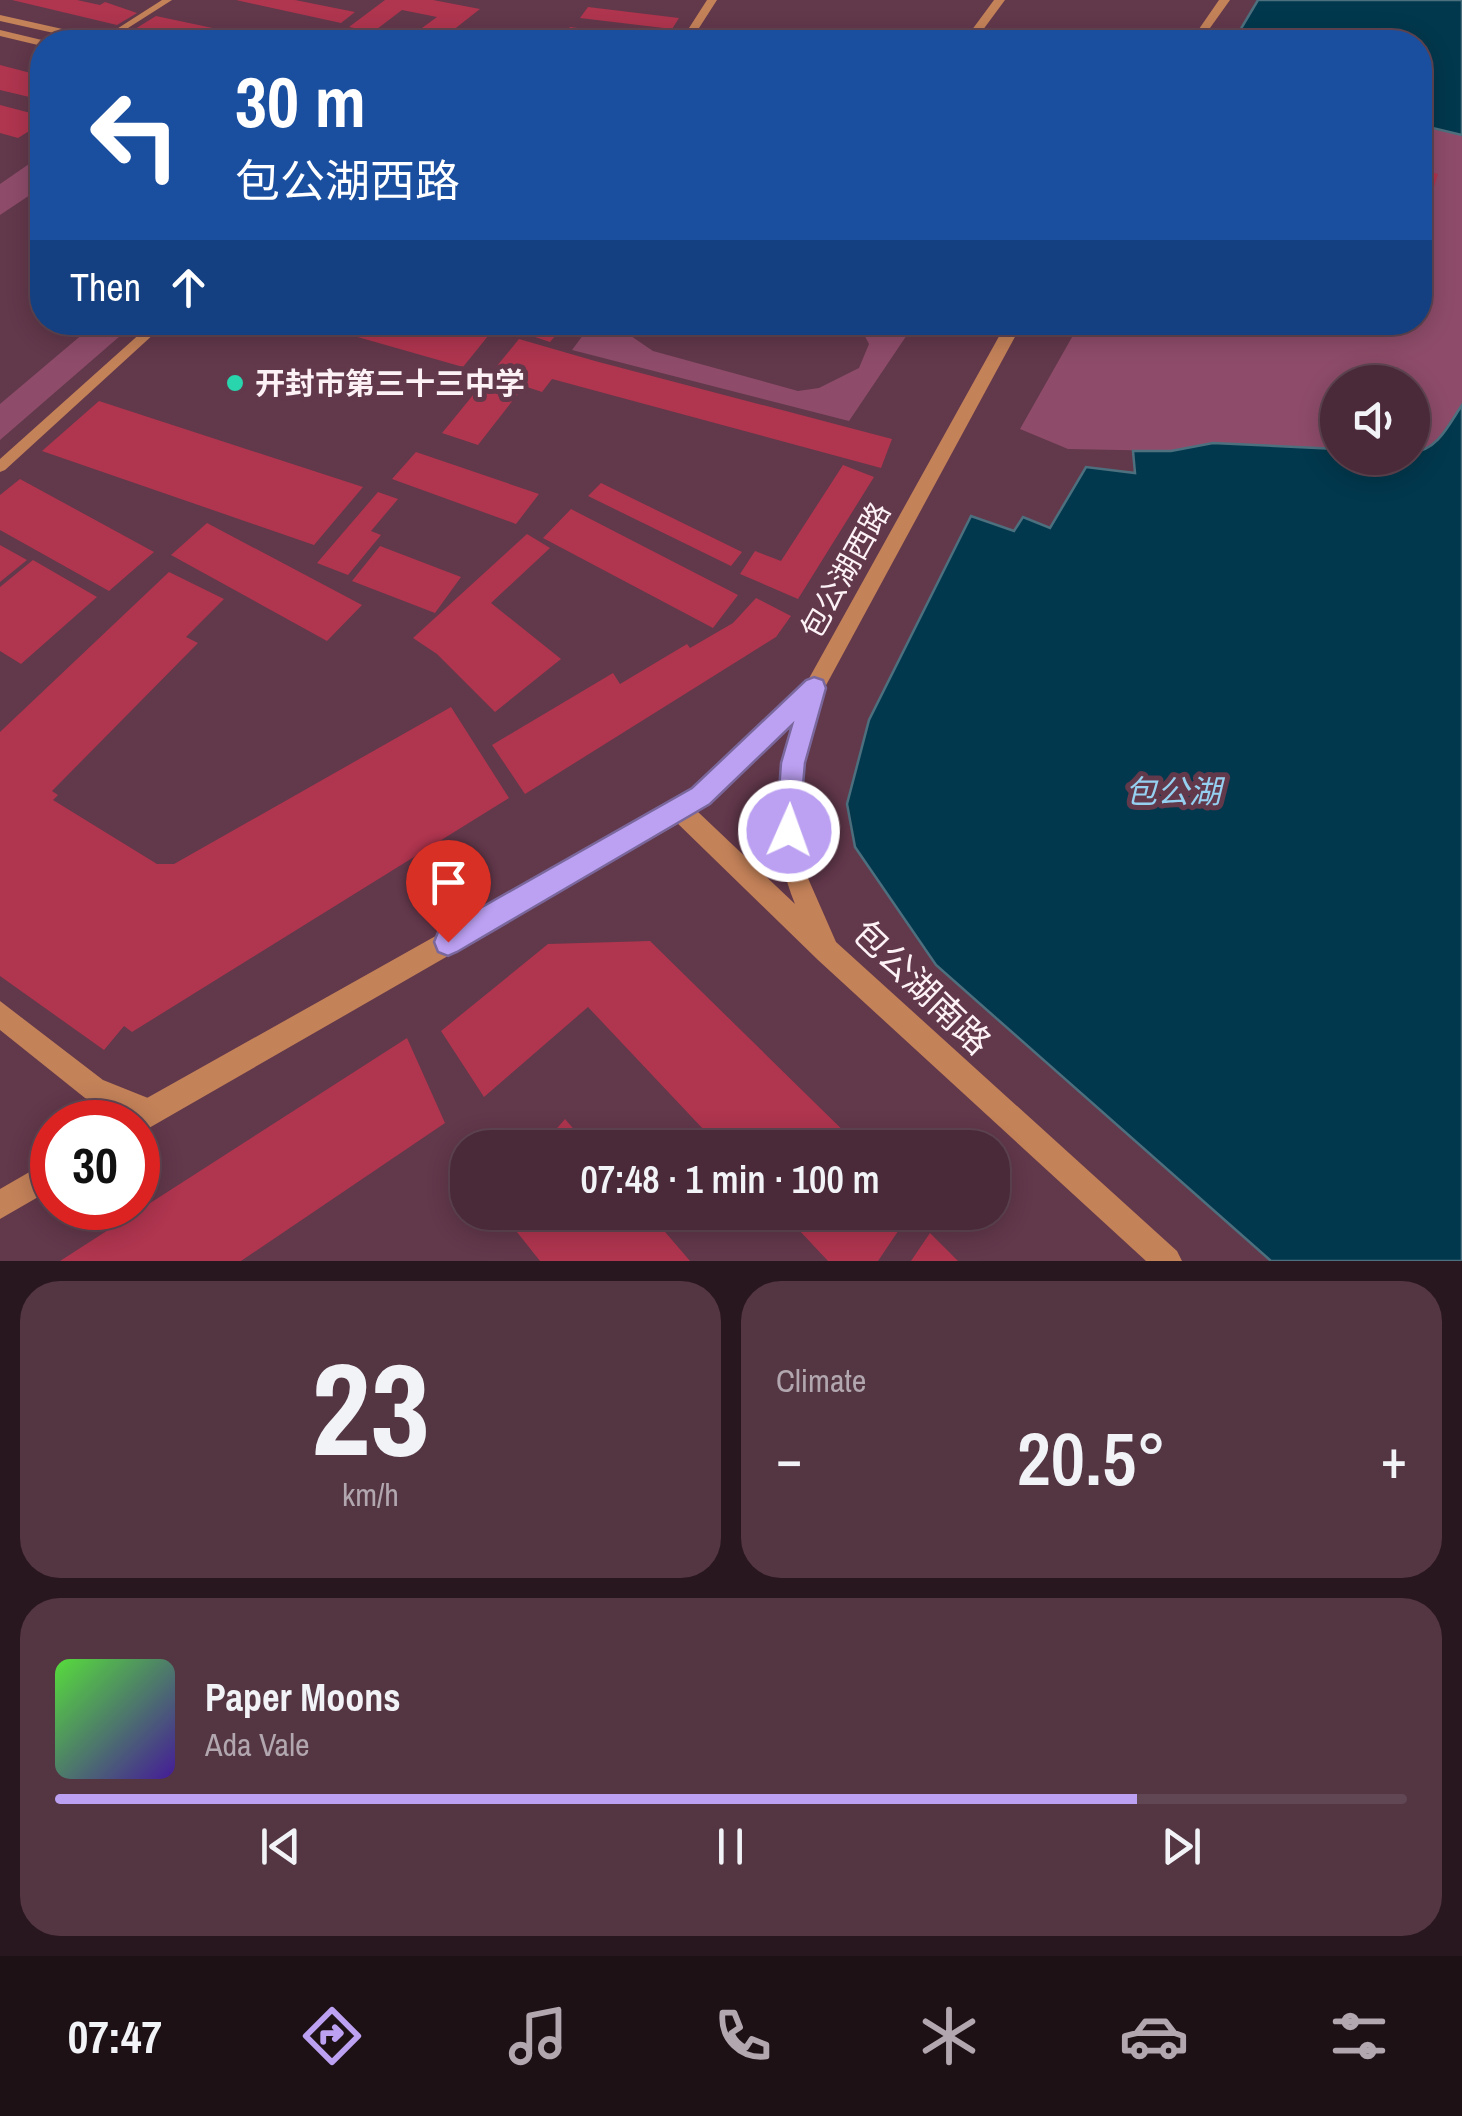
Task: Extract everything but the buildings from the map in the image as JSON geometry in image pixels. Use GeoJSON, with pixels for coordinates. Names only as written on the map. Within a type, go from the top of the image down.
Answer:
{"type":"FeatureCollection","features":[{"type":"Feature","properties":{"kind":"street"},"geometry":{"type":"LineString","coordinates":[[693,30],[712,0]]}},
{"type":"Feature","properties":{"kind":"street"},"geometry":{"type":"LineString","coordinates":[[977,30],[1000,0]]}},
{"type":"Feature","properties":{"kind":"street"},"geometry":{"type":"LineString","coordinates":[[1204,30],[1225,0]]}},
{"type":"Feature","properties":{"kind":"street"},"geometry":{"type":"LineString","coordinates":[[0,18],[52,30]]}},
{"type":"Feature","properties":{"kind":"street"},"geometry":{"type":"LineString","coordinates":[[0,33],[30,41]]}},
{"type":"Feature","properties":{"kind":"street","name":"包公湖西路"},"geometry":{"type":"LineString","coordinates":[[160,1107],[701,796],[814,688],[1007,335]]}},
{"type":"Feature","properties":{"kind":"street","name":"包公湖南路"},"geometry":{"type":"LineString","coordinates":[[814,688],[793,763],[789,831],[795,876],[827,950],[1167,1261]]}},
{"type":"Feature","properties":{"kind":"street"},"geometry":{"type":"LineString","coordinates":[[680,810],[827,950]]}},
{"type":"Feature","properties":{"kind":"street"},"geometry":{"type":"LineString","coordinates":[[0,1014],[111,1100]]}},
{"type":"Feature","properties":{"kind":"street"},"geometry":{"type":"LineString","coordinates":[[0,1206],[30,1186]]}},
{"type":"Feature","properties":{"kind":"lane"},"geometry":{"type":"LineString","coordinates":[[122,30],[168,0]]}},
{"type":"Feature","properties":{"kind":"lane"},"geometry":{"type":"LineString","coordinates":[[0,467],[147,335]]}},
{"type":"Feature","properties":{"kind":"shaded area"},"geometry":{"type":"Polygon","coordinates":[[[1432,128],[1462,135],[1462,405],[1430,447],[1430,365],[1320,365],[1320,448],[1213,443],[1171,451],[1068,449],[1020,429],[1073,335],[1432,335],[1432,128]]]}},
{"type":"Feature","properties":{"kind":"shaded area"},"geometry":{"type":"Polygon","coordinates":[[[30,163],[30,195],[0,215],[0,184],[30,163]]]}},
{"type":"Feature","properties":{"kind":"shaded area"},"geometry":{"type":"Polygon","coordinates":[[[82,335],[121,335],[0,440],[0,404],[82,335]]]}},
{"type":"Feature","properties":{"kind":"shaded area"},"geometry":{"type":"Polygon","coordinates":[[[583,335],[631,335],[653,351],[798,391],[819,388],[859,368],[869,344],[864,335],[907,335],[849,421],[572,350],[583,335]]]}},
{"type":"Feature","properties":{"kind":"water"},"geometry":{"type":"Polygon","coordinates":[[[1258,0],[1462,0],[1462,135],[1432,128],[1432,30],[1240,30],[1258,0]]]}},
{"type":"Feature","properties":{"kind":"water","name":"包公湖"},"geometry":{"type":"Polygon","coordinates":[[[1462,405],[1462,1261],[1271,1261],[936,965],[855,847],[847,804],[869,720],[971,516],[1014,531],[1023,517],[1050,528],[1086,467],[1135,473],[1133,451],[1171,451],[1213,443],[1320,448],[1320,475],[1430,475],[1430,445],[1462,405]]]}},
{"type":"Feature","properties":{"kind":"place","name":"开封市第三十三中学"},"geometry":{"type":"Point","coordinates":[235,383]}},
{"type":"Feature","properties":{"kind":"route"},"geometry":{"type":"LineString","coordinates":[[448,942],[701,796],[814,688],[793,763],[789,831]]}}]}
